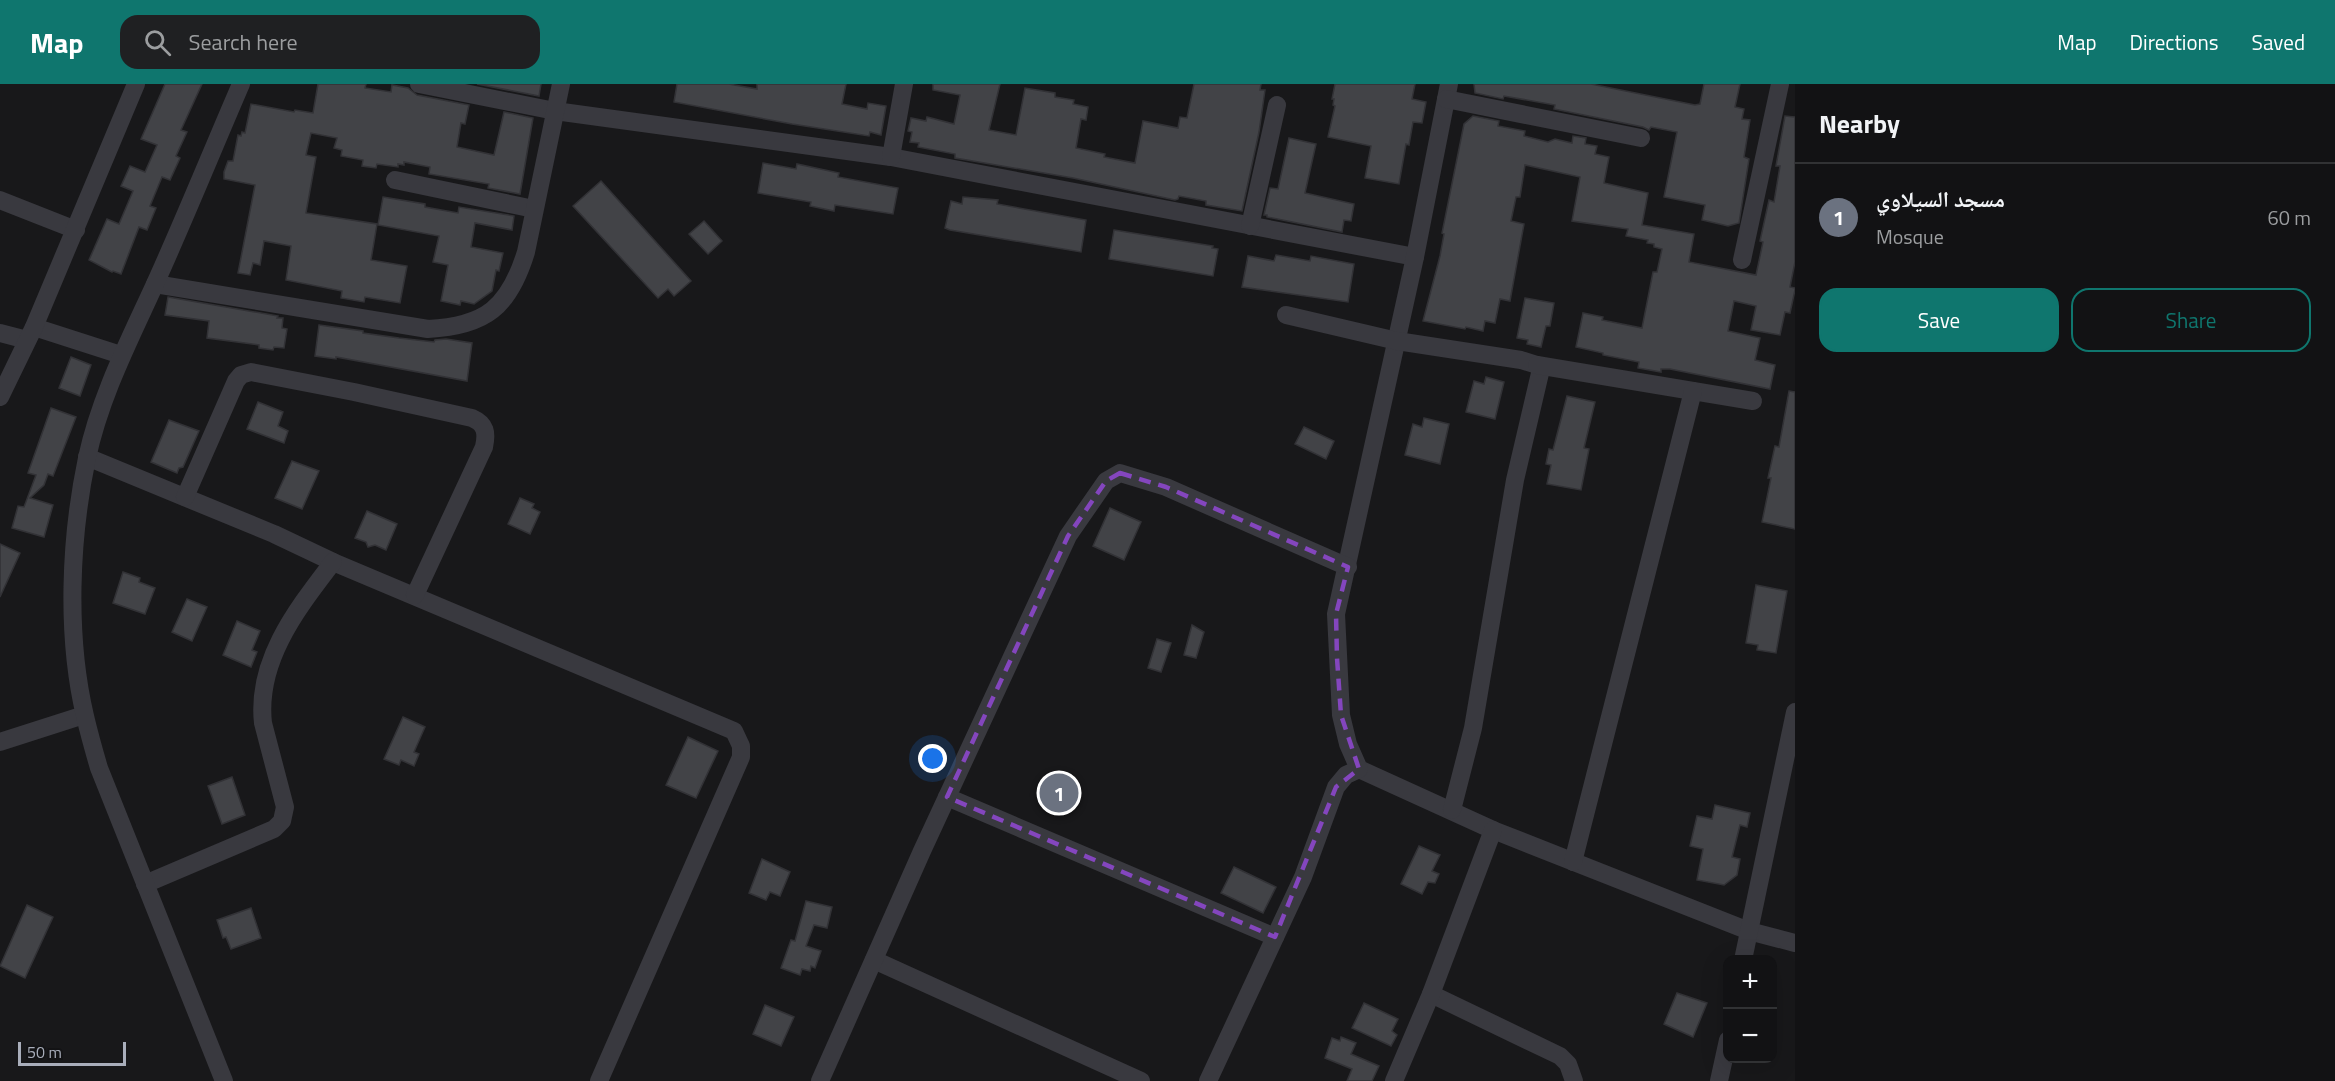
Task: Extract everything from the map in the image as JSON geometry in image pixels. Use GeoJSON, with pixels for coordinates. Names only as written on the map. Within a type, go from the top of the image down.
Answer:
{"type":"FeatureCollection","features":[{"type":"Feature","properties":{"kind":"street"},"geometry":{"type":"LineString","coordinates":[[0,397],[76,230],[136,84]]}},
{"type":"Feature","properties":{"kind":"street"},"geometry":{"type":"LineString","coordinates":[[224,1081],[99,768],[84,715],[77,665],[72,580],[76,530],[87,457],[96,425],[121,355],[155,284],[242,84]]}},
{"type":"Feature","properties":{"kind":"street"},"geometry":{"type":"LineString","coordinates":[[419,84],[555,111],[891,157],[1415,257]]}},
{"type":"Feature","properties":{"kind":"street"},"geometry":{"type":"LineString","coordinates":[[155,284],[428,329],[455,327],[475,321],[506,297],[518,278],[526,252],[561,84]]}},
{"type":"Feature","properties":{"kind":"street"},"geometry":{"type":"LineString","coordinates":[[891,157],[904,84]]}},
{"type":"Feature","properties":{"kind":"street"},"geometry":{"type":"LineString","coordinates":[[1742,260],[1780,84]]}},
{"type":"Feature","properties":{"kind":"street"},"geometry":{"type":"LineString","coordinates":[[1641,138],[1448,92],[1397,341],[1336,614],[1341,715],[1348,744],[1359,769],[1493,830],[1749,931],[1795,944]]}},
{"type":"Feature","properties":{"kind":"street"},"geometry":{"type":"LineString","coordinates":[[1250,226],[1277,105]]}},
{"type":"Feature","properties":{"kind":"street"},"geometry":{"type":"LineString","coordinates":[[395,180],[534,209]]}},
{"type":"Feature","properties":{"kind":"street"},"geometry":{"type":"LineString","coordinates":[[0,200],[76,230]]}},
{"type":"Feature","properties":{"kind":"street"},"geometry":{"type":"LineString","coordinates":[[1286,315],[1397,341],[1521,360],[1537,365],[1753,401]]}},
{"type":"Feature","properties":{"kind":"street"},"geometry":{"type":"LineString","coordinates":[[0,333],[30,333],[121,355]]}},
{"type":"Feature","properties":{"kind":"street"},"geometry":{"type":"LineString","coordinates":[[1452,810],[1473,728],[1515,480],[1540,369],[1537,365]]}},
{"type":"Feature","properties":{"kind":"street"},"geometry":{"type":"LineString","coordinates":[[185,497],[236,381],[241,375],[250,372],[472,418],[480,422],[485,429],[484,447],[415,595]]}},
{"type":"Feature","properties":{"kind":"street"},"geometry":{"type":"LineString","coordinates":[[1573,862],[1693,391]]}},
{"type":"Feature","properties":{"kind":"street"},"geometry":{"type":"LineString","coordinates":[[87,457],[734,731],[739,738],[741,757],[599,1081]]}},
{"type":"Feature","properties":{"kind":"street"},"geometry":{"type":"LineString","coordinates":[[820,1081],[947,797],[1068,536],[1106,482],[1120,473],[1166,487],[1348,567]]}},
{"type":"Feature","properties":{"kind":"street"},"geometry":{"type":"LineString","coordinates":[[145,884],[274,829],[282,821],[285,807],[263,723],[265,689],[279,641],[294,614],[333,562]]}},
{"type":"Feature","properties":{"kind":"street"},"geometry":{"type":"LineString","coordinates":[[1744,955],[1795,712]]}},
{"type":"Feature","properties":{"kind":"street"},"geometry":{"type":"LineString","coordinates":[[0,742],[84,715]]}},
{"type":"Feature","properties":{"kind":"street"},"geometry":{"type":"LineString","coordinates":[[1208,1081],[1302,878],[1336,787],[1346,775],[1359,769]]}},
{"type":"Feature","properties":{"kind":"street"},"geometry":{"type":"LineString","coordinates":[[947,797],[1275,937]]}},
{"type":"Feature","properties":{"kind":"street"},"geometry":{"type":"LineString","coordinates":[[1394,1081],[1431,994],[1493,830]]}},
{"type":"Feature","properties":{"kind":"street"},"geometry":{"type":"LineString","coordinates":[[874,960],[1141,1081]]}},
{"type":"Feature","properties":{"kind":"street"},"geometry":{"type":"LineString","coordinates":[[1431,994],[1560,1056],[1568,1064],[1574,1081]]}},
{"type":"Feature","properties":{"kind":"street"},"geometry":{"type":"LineString","coordinates":[[1719,1081],[1723,1063]]}},
{"type":"Feature","properties":{"kind":"highlighted area"},"geometry":{"type":"Polygon","coordinates":[[[1120,473],[1166,487],[1348,567],[1336,614],[1337,658],[1341,715],[1359,769],[1336,787],[1275,937],[947,797],[1068,536],[1106,481],[1120,473]]]}},
{"type":"Feature","properties":{"kind":"building"},"geometry":{"type":"Polygon","coordinates":[[[165,84],[202,84],[181,130],[187,132],[176,156],[180,158],[170,180],[162,177],[150,206],[156,208],[147,230],[139,227],[121,274],[112,272],[89,260],[107,219],[119,224],[133,191],[121,186],[130,166],[145,172],[157,145],[141,139],[165,84]]]}},
{"type":"Feature","properties":{"kind":"building"},"geometry":{"type":"Polygon","coordinates":[[[318,84],[366,84],[365,88],[391,92],[392,85],[408,88],[417,95],[469,105],[465,124],[461,123],[457,147],[494,155],[504,112],[533,118],[520,194],[488,188],[489,184],[429,174],[430,167],[404,162],[404,165],[398,164],[398,167],[377,164],[376,168],[362,166],[363,160],[341,156],[342,150],[334,148],[337,138],[311,133],[306,155],[316,157],[306,213],[377,224],[371,260],[407,266],[400,303],[365,297],[364,302],[341,298],[342,291],[286,280],[291,246],[264,241],[260,265],[253,263],[250,275],[238,273],[255,185],[224,179],[224,172],[228,161],[233,161],[238,135],[245,133],[251,104],[313,113],[318,84]]]}},
{"type":"Feature","properties":{"kind":"building"},"geometry":{"type":"Polygon","coordinates":[[[477,84],[541,84],[539,96],[477,84]]]}},
{"type":"Feature","properties":{"kind":"building"},"geometry":{"type":"Polygon","coordinates":[[[677,84],[729,84],[757,89],[757,84],[846,84],[842,104],[867,109],[868,103],[886,106],[881,135],[870,132],[869,136],[792,124],[674,102],[677,84]]]}},
{"type":"Feature","properties":{"kind":"building"},"geometry":{"type":"Polygon","coordinates":[[[933,84],[1000,84],[989,130],[1016,135],[1025,88],[1055,93],[1055,97],[1074,100],[1073,104],[1088,107],[1086,120],[1081,119],[1076,148],[1105,154],[1104,157],[1135,163],[1143,121],[1178,128],[1180,117],[1187,118],[1194,84],[1261,84],[1260,90],[1265,90],[1259,132],[1242,211],[1206,205],[1206,201],[1179,196],[1175,200],[1073,178],[955,158],[955,154],[918,147],[919,143],[910,142],[912,132],[908,131],[911,118],[926,121],[927,117],[954,124],[960,95],[933,90],[933,84]]]}},
{"type":"Feature","properties":{"kind":"building"},"geometry":{"type":"Polygon","coordinates":[[[1335,84],[1415,84],[1412,99],[1426,102],[1422,123],[1413,122],[1409,145],[1406,144],[1399,184],[1365,178],[1371,146],[1328,137],[1335,106],[1333,105],[1334,99],[1332,99],[1335,84]]]}},
{"type":"Feature","properties":{"kind":"building"},"geometry":{"type":"Polygon","coordinates":[[[1474,84],[1591,84],[1695,105],[1700,104],[1704,84],[1740,84],[1735,107],[1744,109],[1742,119],[1750,120],[1744,157],[1749,159],[1739,223],[1728,226],[1702,220],[1705,205],[1664,197],[1677,132],[1651,127],[1649,130],[1554,109],[1555,105],[1475,93],[1474,84]]]}},
{"type":"Feature","properties":{"kind":"building"},"geometry":{"type":"Polygon","coordinates":[[[1473,116],[1499,121],[1498,126],[1525,131],[1524,136],[1548,142],[1555,139],[1572,143],[1573,136],[1586,138],[1585,144],[1597,146],[1595,154],[1609,157],[1604,183],[1648,193],[1642,225],[1694,234],[1689,262],[1756,275],[1763,242],[1760,241],[1769,200],[1774,202],[1780,166],[1776,166],[1785,116],[1795,117],[1795,262],[1790,287],[1795,290],[1790,313],[1785,312],[1780,335],[1751,330],[1756,306],[1734,301],[1728,331],[1760,338],[1755,360],[1775,365],[1770,389],[1670,369],[1661,369],[1661,372],[1638,368],[1639,362],[1576,347],[1583,313],[1603,317],[1602,320],[1642,328],[1653,272],[1657,272],[1662,249],[1647,243],[1648,240],[1626,236],[1628,229],[1572,221],[1580,177],[1525,165],[1520,197],[1516,197],[1511,221],[1524,224],[1510,301],[1500,299],[1495,323],[1485,321],[1483,331],[1423,321],[1440,256],[1444,234],[1442,233],[1464,124],[1473,116]]]}},
{"type":"Feature","properties":{"kind":"building"},"geometry":{"type":"Polygon","coordinates":[[[1289,138],[1316,144],[1305,193],[1354,204],[1351,221],[1344,220],[1342,232],[1264,215],[1270,188],[1278,189],[1289,138]]]}},
{"type":"Feature","properties":{"kind":"building"},"geometry":{"type":"Polygon","coordinates":[[[763,163],[796,169],[797,164],[839,173],[838,177],[898,188],[893,214],[835,205],[834,211],[810,206],[811,202],[758,193],[763,163]]]}},
{"type":"Feature","properties":{"kind":"building"},"geometry":{"type":"Polygon","coordinates":[[[601,181],[691,281],[674,296],[668,289],[658,298],[573,206],[601,181]]]}},
{"type":"Feature","properties":{"kind":"building"},"geometry":{"type":"Polygon","coordinates":[[[383,197],[425,204],[425,207],[458,213],[459,207],[514,216],[512,230],[475,223],[471,247],[503,253],[499,271],[496,270],[492,291],[474,304],[461,301],[460,305],[441,301],[448,265],[433,262],[439,236],[378,225],[383,197]]]}},
{"type":"Feature","properties":{"kind":"building"},"geometry":{"type":"Polygon","coordinates":[[[963,197],[998,200],[997,204],[1086,220],[1081,252],[945,228],[951,201],[962,204],[963,197]]]}},
{"type":"Feature","properties":{"kind":"building"},"geometry":{"type":"Polygon","coordinates":[[[704,221],[722,241],[708,254],[689,234],[704,221]]]}},
{"type":"Feature","properties":{"kind":"building"},"geometry":{"type":"Polygon","coordinates":[[[1114,230],[1213,246],[1212,248],[1218,249],[1213,276],[1109,259],[1114,230]]]}},
{"type":"Feature","properties":{"kind":"building"},"geometry":{"type":"Polygon","coordinates":[[[1276,255],[1310,261],[1311,256],[1354,264],[1348,302],[1242,287],[1248,256],[1274,261],[1276,255]]]}},
{"type":"Feature","properties":{"kind":"building"},"geometry":{"type":"Polygon","coordinates":[[[168,297],[283,318],[282,328],[287,329],[284,348],[274,347],[273,350],[259,348],[259,345],[207,338],[209,321],[165,315],[168,297]]]}},
{"type":"Feature","properties":{"kind":"building"},"geometry":{"type":"Polygon","coordinates":[[[1525,298],[1554,303],[1550,326],[1546,326],[1541,347],[1527,344],[1528,340],[1517,338],[1525,298]]]}},
{"type":"Feature","properties":{"kind":"building"},"geometry":{"type":"Polygon","coordinates":[[[319,325],[399,338],[434,342],[446,339],[472,343],[467,381],[336,357],[336,359],[315,356],[319,325]]]}},
{"type":"Feature","properties":{"kind":"building"},"geometry":{"type":"Polygon","coordinates":[[[71,357],[91,365],[80,396],[59,388],[71,357]]]}},
{"type":"Feature","properties":{"kind":"building"},"geometry":{"type":"Polygon","coordinates":[[[1486,377],[1504,382],[1495,419],[1466,412],[1474,381],[1484,384],[1486,377]]]}},
{"type":"Feature","properties":{"kind":"building"},"geometry":{"type":"Polygon","coordinates":[[[1789,391],[1795,392],[1795,529],[1762,522],[1771,478],[1768,478],[1775,446],[1779,447],[1789,391]]]}},
{"type":"Feature","properties":{"kind":"building"},"geometry":{"type":"Polygon","coordinates":[[[1567,396],[1595,402],[1584,448],[1589,449],[1581,490],[1547,484],[1551,465],[1546,464],[1549,449],[1553,450],[1567,396]]]}},
{"type":"Feature","properties":{"kind":"building"},"geometry":{"type":"Polygon","coordinates":[[[258,402],[283,412],[278,426],[288,431],[284,443],[247,429],[258,402]]]}},
{"type":"Feature","properties":{"kind":"building"},"geometry":{"type":"Polygon","coordinates":[[[51,408],[76,417],[53,476],[48,474],[44,485],[30,498],[53,505],[44,537],[12,528],[18,506],[24,507],[36,475],[28,473],[51,408]]]}},
{"type":"Feature","properties":{"kind":"building"},"geometry":{"type":"Polygon","coordinates":[[[1424,418],[1449,424],[1440,464],[1405,455],[1413,424],[1422,427],[1424,418]]]}},
{"type":"Feature","properties":{"kind":"building"},"geometry":{"type":"Polygon","coordinates":[[[169,420],[199,431],[183,467],[179,468],[177,473],[151,462],[169,420]]]}},
{"type":"Feature","properties":{"kind":"building"},"geometry":{"type":"Polygon","coordinates":[[[1304,427],[1334,441],[1326,459],[1295,444],[1304,427]]]}},
{"type":"Feature","properties":{"kind":"building"},"geometry":{"type":"Polygon","coordinates":[[[292,461],[319,471],[302,509],[275,498],[292,461]]]}},
{"type":"Feature","properties":{"kind":"building"},"geometry":{"type":"Polygon","coordinates":[[[520,498],[534,504],[532,508],[540,512],[530,534],[508,524],[520,498]]]}},
{"type":"Feature","properties":{"kind":"building"},"geometry":{"type":"Polygon","coordinates":[[[1110,508],[1141,522],[1124,560],[1093,546],[1110,508]]]}},
{"type":"Feature","properties":{"kind":"building"},"geometry":{"type":"Polygon","coordinates":[[[367,511],[397,524],[386,550],[375,545],[368,547],[366,542],[355,538],[367,511]]]}},
{"type":"Feature","properties":{"kind":"building"},"geometry":{"type":"Polygon","coordinates":[[[0,544],[20,553],[0,597],[0,544]]]}},
{"type":"Feature","properties":{"kind":"building"},"geometry":{"type":"Polygon","coordinates":[[[123,572],[140,578],[139,582],[155,588],[145,614],[113,603],[123,572]]]}},
{"type":"Feature","properties":{"kind":"building"},"geometry":{"type":"Polygon","coordinates":[[[1756,585],[1787,591],[1776,653],[1757,650],[1758,645],[1746,643],[1756,585]]]}},
{"type":"Feature","properties":{"kind":"building"},"geometry":{"type":"Polygon","coordinates":[[[187,599],[207,607],[192,641],[172,632],[187,599]]]}},
{"type":"Feature","properties":{"kind":"building"},"geometry":{"type":"Polygon","coordinates":[[[237,621],[260,631],[252,650],[257,652],[251,667],[223,655],[237,621]]]}},
{"type":"Feature","properties":{"kind":"building"},"geometry":{"type":"Polygon","coordinates":[[[1192,625],[1204,632],[1196,658],[1184,655],[1192,625]]]}},
{"type":"Feature","properties":{"kind":"building"},"geometry":{"type":"Polygon","coordinates":[[[1157,639],[1171,643],[1161,672],[1148,668],[1157,639]]]}},
{"type":"Feature","properties":{"kind":"building"},"geometry":{"type":"Polygon","coordinates":[[[403,717],[425,727],[414,752],[419,754],[414,766],[401,760],[399,765],[384,759],[403,717]]]}},
{"type":"Feature","properties":{"kind":"building"},"geometry":{"type":"Polygon","coordinates":[[[688,737],[718,751],[696,798],[666,785],[688,737]]]}},
{"type":"Feature","properties":{"kind":"building"},"geometry":{"type":"Polygon","coordinates":[[[232,777],[245,815],[222,824],[208,786],[232,777]]]}},
{"type":"Feature","properties":{"kind":"building"},"geometry":{"type":"Polygon","coordinates":[[[1715,805],[1750,813],[1747,827],[1740,825],[1732,857],[1740,859],[1737,875],[1724,885],[1697,880],[1703,849],[1690,846],[1697,816],[1712,819],[1715,805]]]}},
{"type":"Feature","properties":{"kind":"building"},"geometry":{"type":"Polygon","coordinates":[[[1419,846],[1440,855],[1432,871],[1439,874],[1435,883],[1428,882],[1422,894],[1401,884],[1419,846]]]}},
{"type":"Feature","properties":{"kind":"building"},"geometry":{"type":"Polygon","coordinates":[[[762,859],[790,872],[780,896],[770,892],[766,900],[749,893],[762,859]]]}},
{"type":"Feature","properties":{"kind":"building"},"geometry":{"type":"Polygon","coordinates":[[[1234,867],[1276,887],[1263,913],[1221,893],[1234,867]]]}},
{"type":"Feature","properties":{"kind":"building"},"geometry":{"type":"Polygon","coordinates":[[[806,901],[832,907],[827,928],[814,925],[806,946],[821,951],[815,968],[811,966],[810,971],[802,969],[800,975],[781,968],[791,940],[795,941],[806,901]]]}},
{"type":"Feature","properties":{"kind":"building"},"geometry":{"type":"Polygon","coordinates":[[[27,905],[53,917],[25,978],[0,966],[27,905]]]}},
{"type":"Feature","properties":{"kind":"building"},"geometry":{"type":"Polygon","coordinates":[[[251,908],[261,938],[231,949],[226,937],[223,938],[217,920],[251,908]]]}},
{"type":"Feature","properties":{"kind":"building"},"geometry":{"type":"Polygon","coordinates":[[[1677,993],[1707,1003],[1693,1037],[1664,1024],[1677,993]]]}},
{"type":"Feature","properties":{"kind":"building"},"geometry":{"type":"Polygon","coordinates":[[[1364,1003],[1398,1019],[1392,1031],[1397,1035],[1391,1046],[1352,1028],[1364,1003]]]}},
{"type":"Feature","properties":{"kind":"building"},"geometry":{"type":"Polygon","coordinates":[[[765,1005],[794,1017],[781,1046],[753,1034],[765,1005]]]}},
{"type":"Feature","properties":{"kind":"building"},"geometry":{"type":"Polygon","coordinates":[[[1341,1037],[1356,1043],[1351,1054],[1379,1066],[1372,1081],[1347,1081],[1352,1069],[1325,1058],[1332,1038],[1340,1041],[1341,1037]]]}},
{"type":"Feature","properties":{"kind":"place","name":"مسجد السيلاوي"},"geometry":{"type":"Point","coordinates":[1059,793]}}]}
